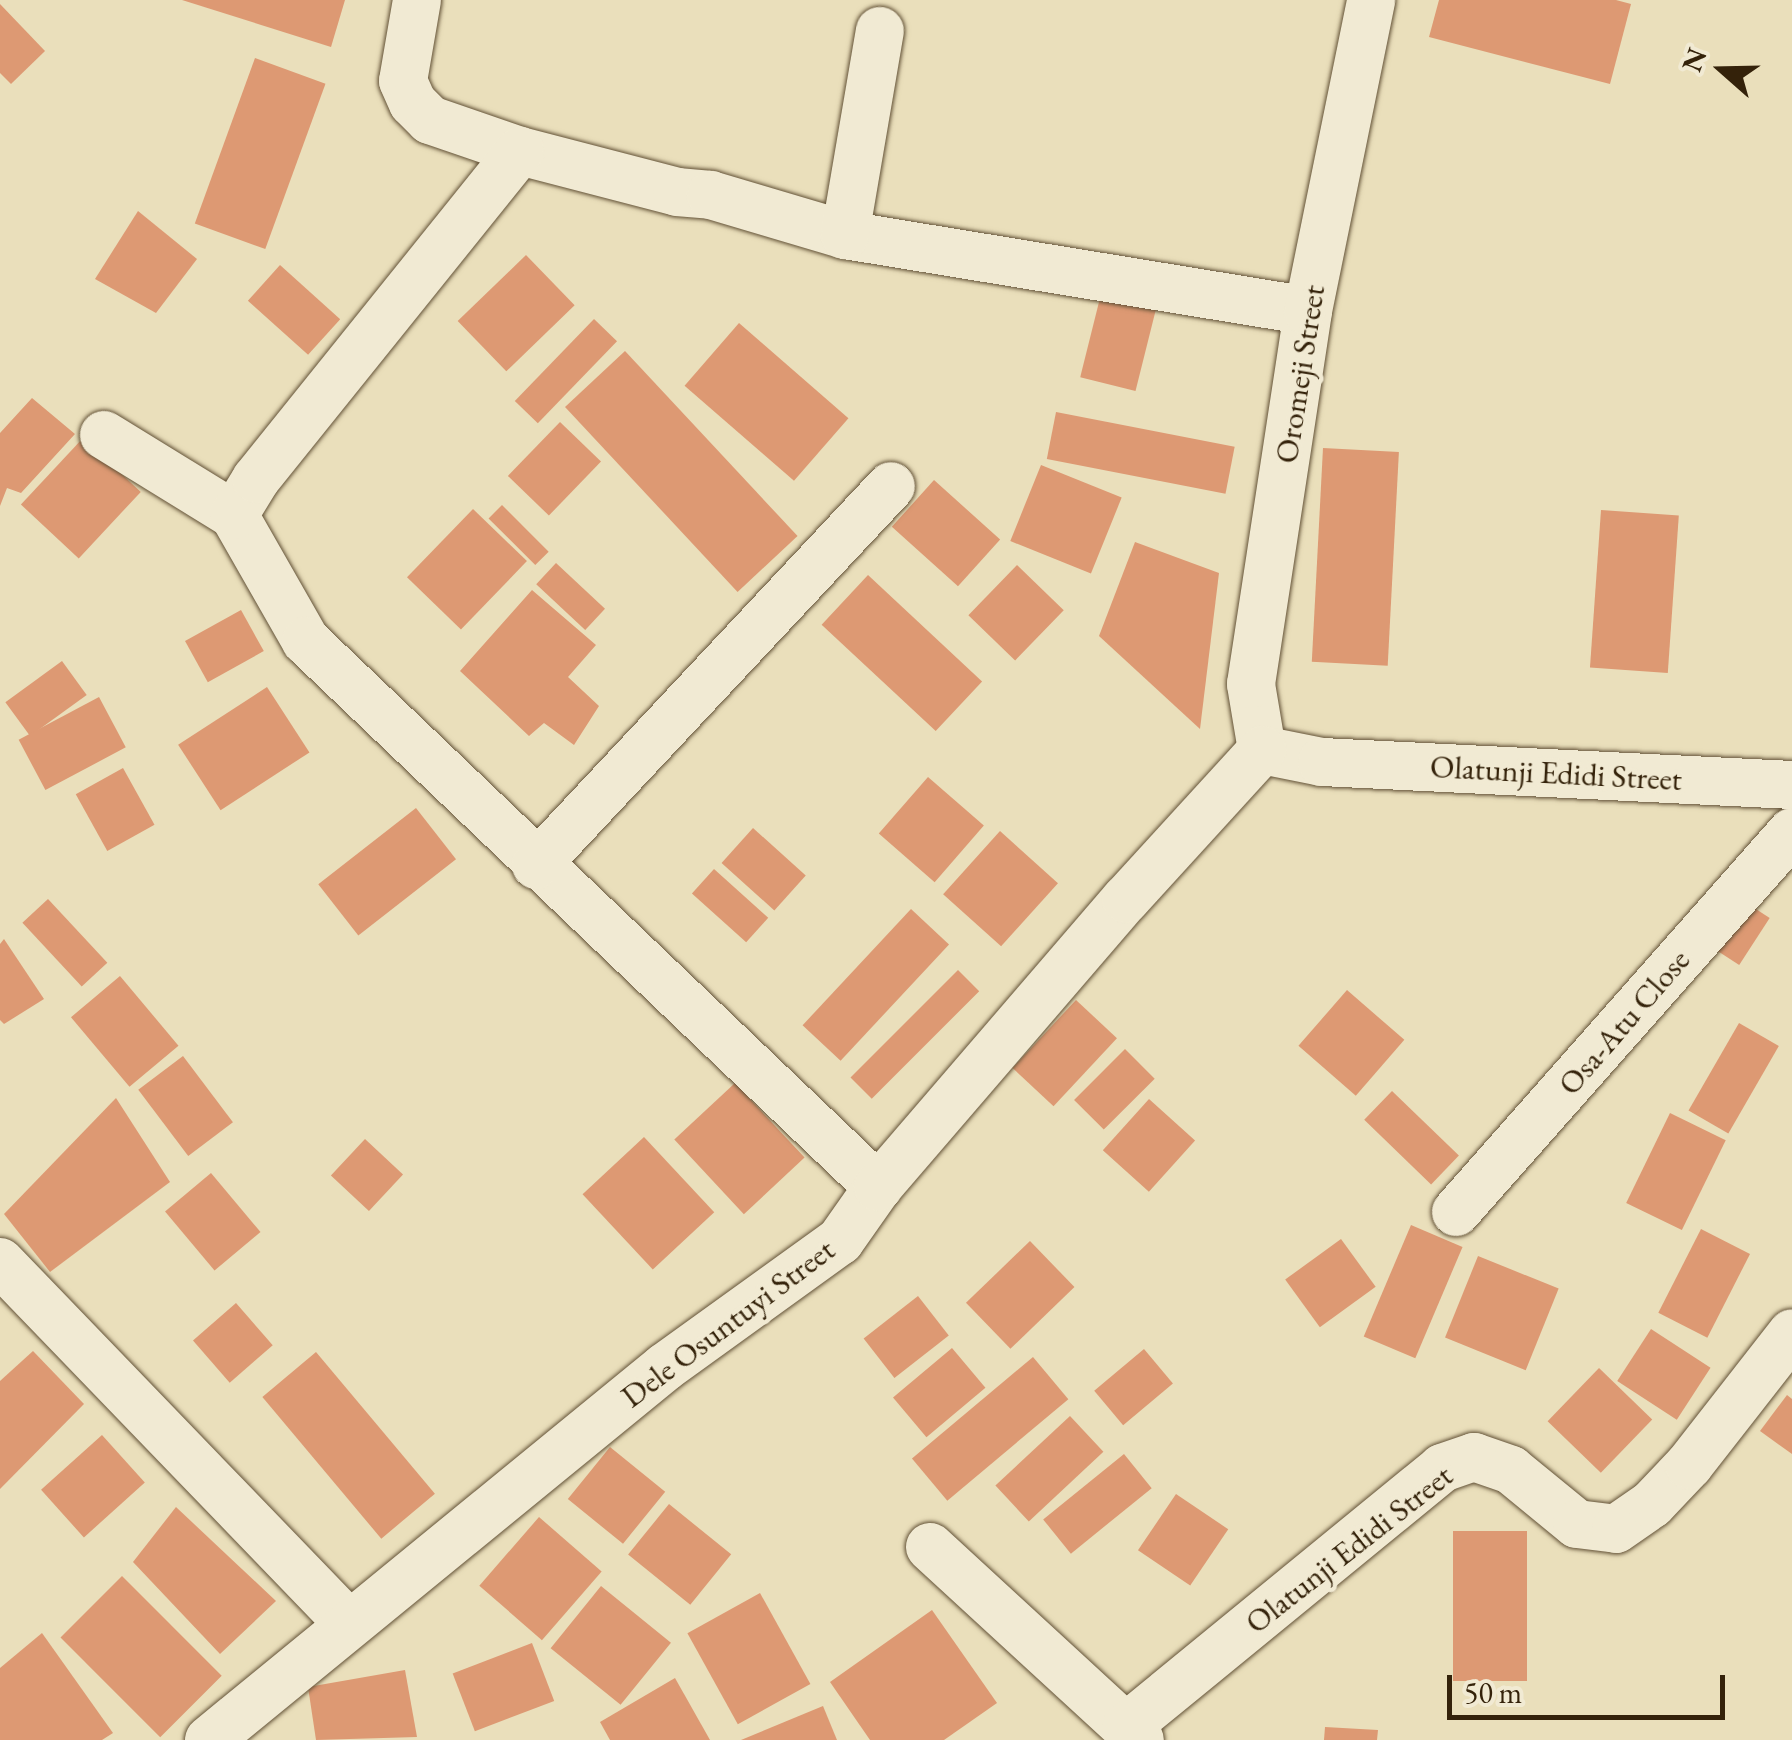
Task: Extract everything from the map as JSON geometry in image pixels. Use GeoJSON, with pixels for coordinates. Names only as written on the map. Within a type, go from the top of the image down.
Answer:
{"type":"FeatureCollection","features":[{"type":"Feature","properties":{"kind":"street"},"geometry":{"type":"LineString","coordinates":[[417,0],[403,82],[413,103],[430,120],[520,151],[677,192],[711,195],[845,234],[1308,310]]}},
{"type":"Feature","properties":{"kind":"street","name":"Oromeji Street"},"geometry":{"type":"LineString","coordinates":[[1262,750],[1251,684],[1308,310],[1371,0]]}},
{"type":"Feature","properties":{"kind":"street"},"geometry":{"type":"LineString","coordinates":[[845,234],[880,31]]}},
{"type":"Feature","properties":{"kind":"street"},"geometry":{"type":"LineString","coordinates":[[234,516],[256,479],[520,151]]}},
{"type":"Feature","properties":{"kind":"street"},"geometry":{"type":"LineString","coordinates":[[104,435],[234,516],[306,640],[536,865],[878,1187]]}},
{"type":"Feature","properties":{"kind":"street"},"geometry":{"type":"LineString","coordinates":[[536,865],[892,486]]}},
{"type":"Feature","properties":{"kind":"street","name":"Olatunji Edidi Street"},"geometry":{"type":"LineString","coordinates":[[1262,750],[1322,762],[1792,785]]}},
{"type":"Feature","properties":{"kind":"street","name":"Dele Osuntuyi Street"},"geometry":{"type":"LineString","coordinates":[[210,1740],[348,1623],[666,1367],[840,1242],[878,1187],[1126,899],[1262,750]]}},
{"type":"Feature","properties":{"kind":"street","name":"Osa-Atu Close"},"geometry":{"type":"LineString","coordinates":[[1456,1212],[1792,832]]}},
{"type":"Feature","properties":{"kind":"street"},"geometry":{"type":"LineString","coordinates":[[0,1262],[348,1623]]}},
{"type":"Feature","properties":{"kind":"street","name":"Olatunji Edidi Street"},"geometry":{"type":"LineString","coordinates":[[1133,1733],[1442,1468],[1474,1456],[1511,1470],[1577,1524],[1616,1529],[1652,1504],[1690,1464],[1792,1333]]}},
{"type":"Feature","properties":{"kind":"street"},"geometry":{"type":"LineString","coordinates":[[930,1547],[1133,1733]]}},
{"type":"Feature","properties":{"kind":"building"},"geometry":{"type":"Polygon","coordinates":[[[182,0],[345,0],[331,47],[182,0]]]}},
{"type":"Feature","properties":{"kind":"building"},"geometry":{"type":"Polygon","coordinates":[[[1439,0],[1616,0],[1631,4],[1610,84],[1429,37],[1439,0]]]}},
{"type":"Feature","properties":{"kind":"building"},"geometry":{"type":"Polygon","coordinates":[[[0,4],[45,51],[11,84],[0,73],[0,4]]]}},
{"type":"Feature","properties":{"kind":"building"},"geometry":{"type":"Polygon","coordinates":[[[255,58],[325,84],[265,249],[195,223],[255,58]]]}},
{"type":"Feature","properties":{"kind":"building"},"geometry":{"type":"Polygon","coordinates":[[[138,211],[197,259],[156,313],[95,279],[138,211]]]}},
{"type":"Feature","properties":{"kind":"building"},"geometry":{"type":"Polygon","coordinates":[[[526,255],[575,305],[506,371],[458,321],[526,255]]]}},
{"type":"Feature","properties":{"kind":"building"},"geometry":{"type":"Polygon","coordinates":[[[280,265],[340,319],[308,355],[248,301],[280,265]]]}},
{"type":"Feature","properties":{"kind":"building"},"geometry":{"type":"Polygon","coordinates":[[[1102,290],[1157,304],[1136,391],[1080,377],[1102,290]]]}},
{"type":"Feature","properties":{"kind":"building"},"geometry":{"type":"Polygon","coordinates":[[[594,319],[617,341],[538,423],[515,401],[594,319]]]}},
{"type":"Feature","properties":{"kind":"building"},"geometry":{"type":"Polygon","coordinates":[[[739,323],[848,418],[794,481],[685,386],[739,323]]]}},
{"type":"Feature","properties":{"kind":"building"},"geometry":{"type":"Polygon","coordinates":[[[625,351],[798,536],[738,592],[565,407],[625,351]]]}},
{"type":"Feature","properties":{"kind":"building"},"geometry":{"type":"Polygon","coordinates":[[[32,398],[75,434],[21,493],[7,488],[0,506],[0,433],[32,398]]]}},
{"type":"Feature","properties":{"kind":"building"},"geometry":{"type":"Polygon","coordinates":[[[1056,412],[1235,447],[1225,494],[1047,459],[1056,412]]]}},
{"type":"Feature","properties":{"kind":"building"},"geometry":{"type":"Polygon","coordinates":[[[560,422],[601,462],[549,516],[508,476],[560,422]]]}},
{"type":"Feature","properties":{"kind":"building"},"geometry":{"type":"Polygon","coordinates":[[[83,438],[141,492],[79,558],[21,505],[83,438]]]}},
{"type":"Feature","properties":{"kind":"building"},"geometry":{"type":"Polygon","coordinates":[[[1323,448],[1399,452],[1388,666],[1312,662],[1323,448]]]}},
{"type":"Feature","properties":{"kind":"building"},"geometry":{"type":"Polygon","coordinates":[[[1041,465],[1122,498],[1091,574],[1010,541],[1041,465]]]}},
{"type":"Feature","properties":{"kind":"building"},"geometry":{"type":"Polygon","coordinates":[[[934,480],[1000,540],[958,586],[892,527],[934,480]]]}},
{"type":"Feature","properties":{"kind":"building"},"geometry":{"type":"Polygon","coordinates":[[[502,505],[549,552],[535,565],[489,518],[502,505]]]}},
{"type":"Feature","properties":{"kind":"building"},"geometry":{"type":"Polygon","coordinates":[[[473,509],[527,561],[461,629],[407,577],[473,509]]]}},
{"type":"Feature","properties":{"kind":"building"},"geometry":{"type":"Polygon","coordinates":[[[1601,510],[1679,515],[1668,673],[1590,668],[1601,510]]]}},
{"type":"Feature","properties":{"kind":"building"},"geometry":{"type":"Polygon","coordinates":[[[1135,542],[1219,573],[1200,729],[1099,636],[1135,542]]]}},
{"type":"Feature","properties":{"kind":"building"},"geometry":{"type":"Polygon","coordinates":[[[556,563],[605,609],[585,630],[536,584],[556,563]]]}},
{"type":"Feature","properties":{"kind":"building"},"geometry":{"type":"Polygon","coordinates":[[[1017,565],[1064,610],[1015,661],[968,615],[1017,565]]]}},
{"type":"Feature","properties":{"kind":"building"},"geometry":{"type":"Polygon","coordinates":[[[868,575],[982,681],[936,731],[822,625],[868,575]]]}},
{"type":"Feature","properties":{"kind":"building"},"geometry":{"type":"Polygon","coordinates":[[[532,590],[596,645],[568,677],[599,706],[574,745],[544,723],[529,736],[460,671],[532,590]]]}},
{"type":"Feature","properties":{"kind":"building"},"geometry":{"type":"Polygon","coordinates":[[[241,610],[264,651],[208,682],[185,641],[241,610]]]}},
{"type":"Feature","properties":{"kind":"building"},"geometry":{"type":"Polygon","coordinates":[[[62,661],[87,695],[30,736],[5,702],[62,661]]]}},
{"type":"Feature","properties":{"kind":"building"},"geometry":{"type":"Polygon","coordinates":[[[267,687],[309,752],[221,810],[178,745],[267,687]]]}},
{"type":"Feature","properties":{"kind":"building"},"geometry":{"type":"Polygon","coordinates":[[[99,697],[126,747],[45,790],[19,740],[99,697]]]}},
{"type":"Feature","properties":{"kind":"building"},"geometry":{"type":"Polygon","coordinates":[[[123,768],[155,825],[107,851],[76,794],[123,768]]]}},
{"type":"Feature","properties":{"kind":"building"},"geometry":{"type":"Polygon","coordinates":[[[928,777],[984,826],[935,882],[879,834],[928,777]]]}},
{"type":"Feature","properties":{"kind":"building"},"geometry":{"type":"Polygon","coordinates":[[[416,808],[456,859],[358,936],[318,884],[416,808]]]}},
{"type":"Feature","properties":{"kind":"building"},"geometry":{"type":"Polygon","coordinates":[[[753,828],[806,876],[774,910],[722,863],[753,828]]]}},
{"type":"Feature","properties":{"kind":"building"},"geometry":{"type":"Polygon","coordinates":[[[1000,831],[1058,883],[1001,946],[943,894],[1000,831]]]}},
{"type":"Feature","properties":{"kind":"building"},"geometry":{"type":"Polygon","coordinates":[[[714,869],[768,918],[746,942],[692,894],[714,869]]]}},
{"type":"Feature","properties":{"kind":"building"},"geometry":{"type":"Polygon","coordinates":[[[48,899],[107,963],[82,986],[22,923],[48,899]]]}},
{"type":"Feature","properties":{"kind":"building"},"geometry":{"type":"Polygon","coordinates":[[[1742,900],[1770,918],[1739,965],[1712,947],[1742,900]]]}},
{"type":"Feature","properties":{"kind":"building"},"geometry":{"type":"Polygon","coordinates":[[[911,909],[949,944],[841,1061],[803,1025],[911,909]]]}},
{"type":"Feature","properties":{"kind":"building"},"geometry":{"type":"Polygon","coordinates":[[[4,939],[44,999],[4,1024],[0,1020],[0,944],[4,939]]]}},
{"type":"Feature","properties":{"kind":"building"},"geometry":{"type":"Polygon","coordinates":[[[958,970],[979,991],[872,1099],[851,1077],[958,970]]]}},
{"type":"Feature","properties":{"kind":"building"},"geometry":{"type":"Polygon","coordinates":[[[120,976],[178,1046],[129,1087],[71,1017],[120,976]]]}},
{"type":"Feature","properties":{"kind":"building"},"geometry":{"type":"Polygon","coordinates":[[[1347,990],[1404,1040],[1356,1096],[1298,1046],[1347,990]]]}},
{"type":"Feature","properties":{"kind":"building"},"geometry":{"type":"Polygon","coordinates":[[[1076,1000],[1117,1038],[1054,1106],[1013,1068],[1076,1000]]]}},
{"type":"Feature","properties":{"kind":"building"},"geometry":{"type":"Polygon","coordinates":[[[1739,1023],[1779,1046],[1728,1133],[1688,1110],[1739,1023]]]}},
{"type":"Feature","properties":{"kind":"building"},"geometry":{"type":"Polygon","coordinates":[[[1125,1049],[1155,1079],[1104,1130],[1074,1100],[1125,1049]]]}},
{"type":"Feature","properties":{"kind":"building"},"geometry":{"type":"Polygon","coordinates":[[[183,1056],[233,1122],[188,1156],[138,1090],[183,1056]]]}},
{"type":"Feature","properties":{"kind":"building"},"geometry":{"type":"Polygon","coordinates":[[[735,1083],[805,1158],[744,1214],[674,1140],[735,1083]]]}},
{"type":"Feature","properties":{"kind":"building"},"geometry":{"type":"Polygon","coordinates":[[[1392,1091],[1459,1156],[1431,1184],[1364,1120],[1392,1091]]]}},
{"type":"Feature","properties":{"kind":"building"},"geometry":{"type":"Polygon","coordinates":[[[116,1098],[170,1182],[50,1272],[4,1214],[116,1098]]]}},
{"type":"Feature","properties":{"kind":"building"},"geometry":{"type":"Polygon","coordinates":[[[1149,1099],[1195,1140],[1149,1192],[1103,1150],[1149,1099]]]}},
{"type":"Feature","properties":{"kind":"building"},"geometry":{"type":"Polygon","coordinates":[[[1670,1113],[1726,1140],[1682,1230],[1626,1203],[1670,1113]]]}},
{"type":"Feature","properties":{"kind":"building"},"geometry":{"type":"Polygon","coordinates":[[[644,1137],[714,1212],[653,1270],[583,1194],[644,1137]]]}},
{"type":"Feature","properties":{"kind":"building"},"geometry":{"type":"Polygon","coordinates":[[[365,1139],[403,1174],[369,1211],[331,1176],[365,1139]]]}},
{"type":"Feature","properties":{"kind":"building"},"geometry":{"type":"Polygon","coordinates":[[[211,1173],[260,1232],[215,1271],[165,1212],[211,1173]]]}},
{"type":"Feature","properties":{"kind":"building"},"geometry":{"type":"Polygon","coordinates":[[[1411,1225],[1463,1247],[1415,1358],[1364,1336],[1411,1225]]]}},
{"type":"Feature","properties":{"kind":"building"},"geometry":{"type":"Polygon","coordinates":[[[1701,1229],[1750,1254],[1707,1338],[1658,1313],[1701,1229]]]}},
{"type":"Feature","properties":{"kind":"building"},"geometry":{"type":"Polygon","coordinates":[[[1341,1239],[1376,1287],[1320,1327],[1285,1280],[1341,1239]]]}},
{"type":"Feature","properties":{"kind":"building"},"geometry":{"type":"Polygon","coordinates":[[[1030,1241],[1074,1287],[1010,1349],[966,1303],[1030,1241]]]}},
{"type":"Feature","properties":{"kind":"building"},"geometry":{"type":"Polygon","coordinates":[[[1478,1256],[1559,1289],[1526,1370],[1445,1338],[1478,1256]]]}},
{"type":"Feature","properties":{"kind":"building"},"geometry":{"type":"Polygon","coordinates":[[[918,1296],[949,1335],[894,1378],[864,1338],[918,1296]]]}},
{"type":"Feature","properties":{"kind":"building"},"geometry":{"type":"Polygon","coordinates":[[[236,1303],[273,1345],[230,1383],[193,1340],[236,1303]]]}},
{"type":"Feature","properties":{"kind":"building"},"geometry":{"type":"Polygon","coordinates":[[[1651,1329],[1711,1368],[1677,1420],[1617,1381],[1651,1329]]]}},
{"type":"Feature","properties":{"kind":"building"},"geometry":{"type":"Polygon","coordinates":[[[952,1348],[985,1388],[926,1437],[893,1397],[952,1348]]]}},
{"type":"Feature","properties":{"kind":"building"},"geometry":{"type":"Polygon","coordinates":[[[1144,1349],[1173,1383],[1123,1425],[1094,1391],[1144,1349]]]}},
{"type":"Feature","properties":{"kind":"building"},"geometry":{"type":"Polygon","coordinates":[[[33,1351],[84,1404],[0,1489],[0,1381],[33,1351]]]}},
{"type":"Feature","properties":{"kind":"building"},"geometry":{"type":"Polygon","coordinates":[[[316,1352],[435,1494],[381,1539],[262,1397],[316,1352]]]}},
{"type":"Feature","properties":{"kind":"building"},"geometry":{"type":"Polygon","coordinates":[[[1033,1357],[1068,1399],[947,1501],[912,1459],[1033,1357]]]}},
{"type":"Feature","properties":{"kind":"building"},"geometry":{"type":"Polygon","coordinates":[[[1599,1368],[1652,1419],[1601,1473],[1548,1421],[1599,1368]]]}},
{"type":"Feature","properties":{"kind":"building"},"geometry":{"type":"Polygon","coordinates":[[[1787,1395],[1792,1399],[1792,1454],[1760,1431],[1787,1395]]]}},
{"type":"Feature","properties":{"kind":"building"},"geometry":{"type":"Polygon","coordinates":[[[1070,1416],[1103,1452],[1029,1521],[995,1486],[1070,1416]]]}},
{"type":"Feature","properties":{"kind":"building"},"geometry":{"type":"Polygon","coordinates":[[[102,1435],[145,1483],[84,1537],[41,1490],[102,1435]]]}},
{"type":"Feature","properties":{"kind":"building"},"geometry":{"type":"Polygon","coordinates":[[[610,1447],[665,1492],[623,1544],[568,1499],[610,1447]]]}},
{"type":"Feature","properties":{"kind":"building"},"geometry":{"type":"Polygon","coordinates":[[[1124,1454],[1152,1488],[1071,1554],[1043,1519],[1124,1454]]]}},
{"type":"Feature","properties":{"kind":"building"},"geometry":{"type":"Polygon","coordinates":[[[1176,1494],[1228,1529],[1190,1586],[1138,1550],[1176,1494]]]}},
{"type":"Feature","properties":{"kind":"building"},"geometry":{"type":"Polygon","coordinates":[[[669,1504],[731,1554],[690,1605],[628,1555],[669,1504]]]}},
{"type":"Feature","properties":{"kind":"building"},"geometry":{"type":"Polygon","coordinates":[[[176,1507],[276,1601],[220,1654],[133,1562],[176,1507]]]}},
{"type":"Feature","properties":{"kind":"building"},"geometry":{"type":"Polygon","coordinates":[[[539,1517],[602,1571],[542,1640],[479,1586],[539,1517]]]}},
{"type":"Feature","properties":{"kind":"building"},"geometry":{"type":"Polygon","coordinates":[[[1453,1531],[1527,1531],[1527,1681],[1453,1681],[1453,1531]]]}},
{"type":"Feature","properties":{"kind":"building"},"geometry":{"type":"Polygon","coordinates":[[[122,1576],[222,1676],[160,1737],[60,1638],[122,1576]]]}},
{"type":"Feature","properties":{"kind":"building"},"geometry":{"type":"Polygon","coordinates":[[[601,1586],[671,1643],[621,1705],[551,1648],[601,1586]]]}},
{"type":"Feature","properties":{"kind":"building"},"geometry":{"type":"Polygon","coordinates":[[[760,1593],[810,1684],[738,1724],[687,1633],[760,1593]]]}},
{"type":"Feature","properties":{"kind":"building"},"geometry":{"type":"Polygon","coordinates":[[[932,1610],[997,1703],[944,1740],[870,1740],[830,1682],[932,1610]]]}},
{"type":"Feature","properties":{"kind":"building"},"geometry":{"type":"Polygon","coordinates":[[[42,1633],[113,1733],[102,1740],[0,1740],[0,1668],[42,1633]]]}},
{"type":"Feature","properties":{"kind":"building"},"geometry":{"type":"Polygon","coordinates":[[[532,1643],[554,1701],[475,1731],[453,1673],[532,1643]]]}},
{"type":"Feature","properties":{"kind":"building"},"geometry":{"type":"Polygon","coordinates":[[[405,1670],[417,1737],[316,1740],[308,1687],[405,1670]]]}},
{"type":"Feature","properties":{"kind":"building"},"geometry":{"type":"Polygon","coordinates":[[[675,1678],[710,1740],[610,1740],[600,1722],[675,1678]]]}},
{"type":"Feature","properties":{"kind":"building"},"geometry":{"type":"Polygon","coordinates":[[[823,1706],[837,1740],[741,1740],[823,1706]]]}},
{"type":"Feature","properties":{"kind":"building"},"geometry":{"type":"Polygon","coordinates":[[[1325,1727],[1378,1730],[1377,1740],[1324,1740],[1325,1727]]]}}]}
